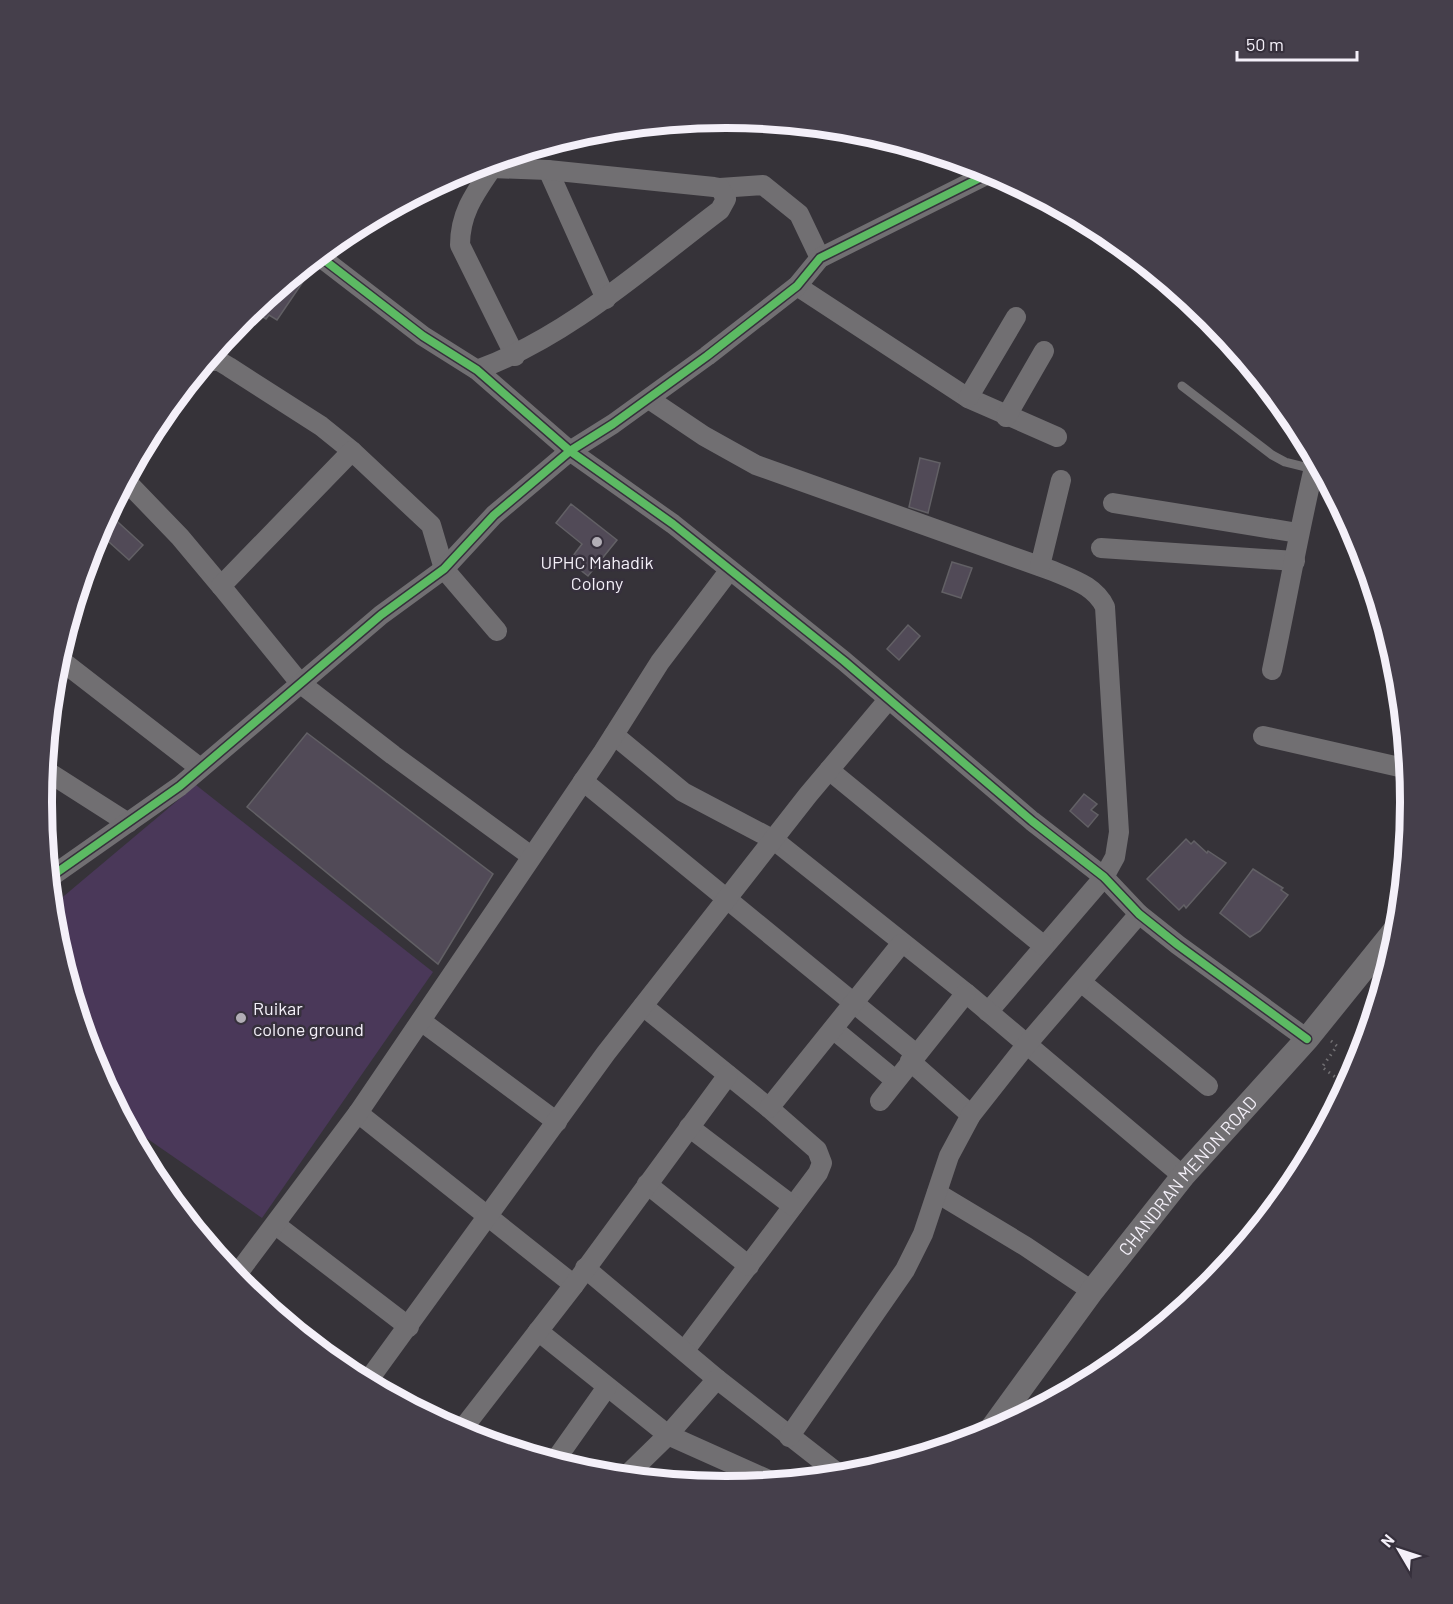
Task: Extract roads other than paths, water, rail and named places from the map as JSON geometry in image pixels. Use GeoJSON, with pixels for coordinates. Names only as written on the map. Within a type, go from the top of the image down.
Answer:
{"type":"FeatureCollection","features":[{"type":"Feature","properties":{"kind":"street"},"geometry":{"type":"LineString","coordinates":[[504,166],[720,188],[763,185],[799,214],[820,258]]}},
{"type":"Feature","properties":{"kind":"street"},"geometry":{"type":"LineString","coordinates":[[548,170],[606,299]]}},
{"type":"Feature","properties":{"kind":"street"},"geometry":{"type":"LineString","coordinates":[[487,173],[468,204],[460,227],[460,244],[515,356]]}},
{"type":"Feature","properties":{"kind":"street"},"geometry":{"type":"LineString","coordinates":[[56,873],[200,768],[381,615],[444,569],[494,515],[570,451],[649,399],[797,286],[820,258],[981,178]]}},
{"type":"Feature","properties":{"kind":"street"},"geometry":{"type":"LineString","coordinates":[[477,370],[515,356],[606,299],[720,210],[726,199],[720,188]]}},
{"type":"Feature","properties":{"kind":"street"},"geometry":{"type":"LineString","coordinates":[[325,261],[423,336],[477,370],[570,451],[673,524],[808,632],[1032,821],[1104,877],[1140,914],[1234,988],[1307,1039]]}},
{"type":"Feature","properties":{"kind":"street"},"geometry":{"type":"LineString","coordinates":[[797,286],[968,398],[1006,417],[1057,437]]}},
{"type":"Feature","properties":{"kind":"street"},"geometry":{"type":"LineString","coordinates":[[968,398],[1016,317]]}},
{"type":"Feature","properties":{"kind":"street"},"geometry":{"type":"LineString","coordinates":[[1006,417],[1044,351]]}},
{"type":"Feature","properties":{"kind":"street"},"geometry":{"type":"LineString","coordinates":[[218,361],[321,426],[352,451],[430,525],[444,569],[498,631]]}},
{"type":"Feature","properties":{"kind":"street"},"geometry":{"type":"LineString","coordinates":[[649,399],[712,441],[756,465],[1041,566],[1089,587],[1100,597],[1105,607],[1119,832],[1115,857],[1104,877],[988,1012]]}},
{"type":"Feature","properties":{"kind":"street"},"geometry":{"type":"LineString","coordinates":[[221,586],[352,451]]}},
{"type":"Feature","properties":{"kind":"street"},"geometry":{"type":"LineString","coordinates":[[1272,670],[1295,561],[1298,533],[1313,471]]}},
{"type":"Feature","properties":{"kind":"street"},"geometry":{"type":"LineString","coordinates":[[1041,566],[1061,480]]}},
{"type":"Feature","properties":{"kind":"street"},"geometry":{"type":"LineString","coordinates":[[131,487],[180,537],[300,683],[402,762],[531,856]]}},
{"type":"Feature","properties":{"kind":"street"},"geometry":{"type":"LineString","coordinates":[[1113,502],[1298,533]]}},
{"type":"Feature","properties":{"kind":"street"},"geometry":{"type":"LineString","coordinates":[[1101,548],[1295,561]]}},
{"type":"Feature","properties":{"kind":"street"},"geometry":{"type":"LineString","coordinates":[[241,1269],[276,1226],[358,1113],[584,781],[660,662],[729,571]]}},
{"type":"Feature","properties":{"kind":"street"},"geometry":{"type":"LineString","coordinates":[[67,664],[200,768]]}},
{"type":"Feature","properties":{"kind":"street"},"geometry":{"type":"LineString","coordinates":[[373,1376],[643,1006],[829,770],[888,700]]}},
{"type":"Feature","properties":{"kind":"street"},"geometry":{"type":"LineString","coordinates":[[614,735],[682,792],[774,840],[901,944],[966,993],[1183,1176]]}},
{"type":"Feature","properties":{"kind":"street"},"geometry":{"type":"LineString","coordinates":[[1263,736],[1399,767]]}},
{"type":"Feature","properties":{"kind":"street"},"geometry":{"type":"LineString","coordinates":[[829,770],[1044,946]]}},
{"type":"Feature","properties":{"kind":"street"},"geometry":{"type":"LineString","coordinates":[[53,775],[128,823]]}},
{"type":"Feature","properties":{"kind":"street"},"geometry":{"type":"LineString","coordinates":[[584,781],[726,901],[854,1003],[971,1115]]}},
{"type":"Feature","properties":{"kind":"street"},"geometry":{"type":"LineString","coordinates":[[789,1437],[905,1270],[923,1234],[948,1156],[971,1115],[1027,1044],[1140,914]]}},
{"type":"Feature","properties":{"kind":"street","name":"CHANDRAN MENON ROAD"},"geometry":{"type":"LineString","coordinates":[[1000,1418],[1092,1291],[1183,1176],[1307,1039],[1386,941]]}},
{"type":"Feature","properties":{"kind":"street"},"geometry":{"type":"LineString","coordinates":[[769,1108],[901,944]]}},
{"type":"Feature","properties":{"kind":"street"},"geometry":{"type":"LineString","coordinates":[[1081,982],[1208,1086]]}},
{"type":"Feature","properties":{"kind":"street"},"geometry":{"type":"LineString","coordinates":[[880,1101],[966,993]]}},
{"type":"Feature","properties":{"kind":"street"},"geometry":{"type":"LineString","coordinates":[[643,1006],[769,1108],[821,1156],[818,1173],[685,1350]]}},
{"type":"Feature","properties":{"kind":"street"},"geometry":{"type":"LineString","coordinates":[[421,1021],[557,1122]]}},
{"type":"Feature","properties":{"kind":"street"},"geometry":{"type":"LineString","coordinates":[[833,1029],[895,1080]]}},
{"type":"Feature","properties":{"kind":"street"},"geometry":{"type":"LineString","coordinates":[[466,1424],[574,1285],[728,1075]]}},
{"type":"Feature","properties":{"kind":"street"},"geometry":{"type":"LineString","coordinates":[[358,1113],[574,1285]]}},
{"type":"Feature","properties":{"kind":"street"},"geometry":{"type":"LineString","coordinates":[[689,1127],[793,1206]]}},
{"type":"Feature","properties":{"kind":"street"},"geometry":{"type":"LineString","coordinates":[[647,1184],[749,1266]]}},
{"type":"Feature","properties":{"kind":"street"},"geometry":{"type":"LineString","coordinates":[[937,1193],[1025,1246],[1092,1291]]}},
{"type":"Feature","properties":{"kind":"street"},"geometry":{"type":"LineString","coordinates":[[276,1226],[409,1327]]}},
{"type":"Feature","properties":{"kind":"street"},"geometry":{"type":"LineString","coordinates":[[585,1268],[827,1468]]}},
{"type":"Feature","properties":{"kind":"street"},"geometry":{"type":"LineString","coordinates":[[538,1331],[668,1435],[757,1475]]}},
{"type":"Feature","properties":{"kind":"street"},"geometry":{"type":"LineString","coordinates":[[632,1469],[668,1435],[717,1379]]}},
{"type":"Feature","properties":{"kind":"street"},"geometry":{"type":"LineString","coordinates":[[559,1455],[608,1387]]}},
{"type":"Feature","properties":{"kind":"lane"},"geometry":{"type":"LineString","coordinates":[[1182,386],[1272,455],[1285,462],[1309,464]]}},
{"type":"Feature","properties":{"kind":"place","name":"UPHC Mahadik Colony"},"geometry":{"type":"Point","coordinates":[597,542]}},
{"type":"Feature","properties":{"kind":"place","name":"Ruikar colone ground"},"geometry":{"type":"Point","coordinates":[241,1018]}}]}
